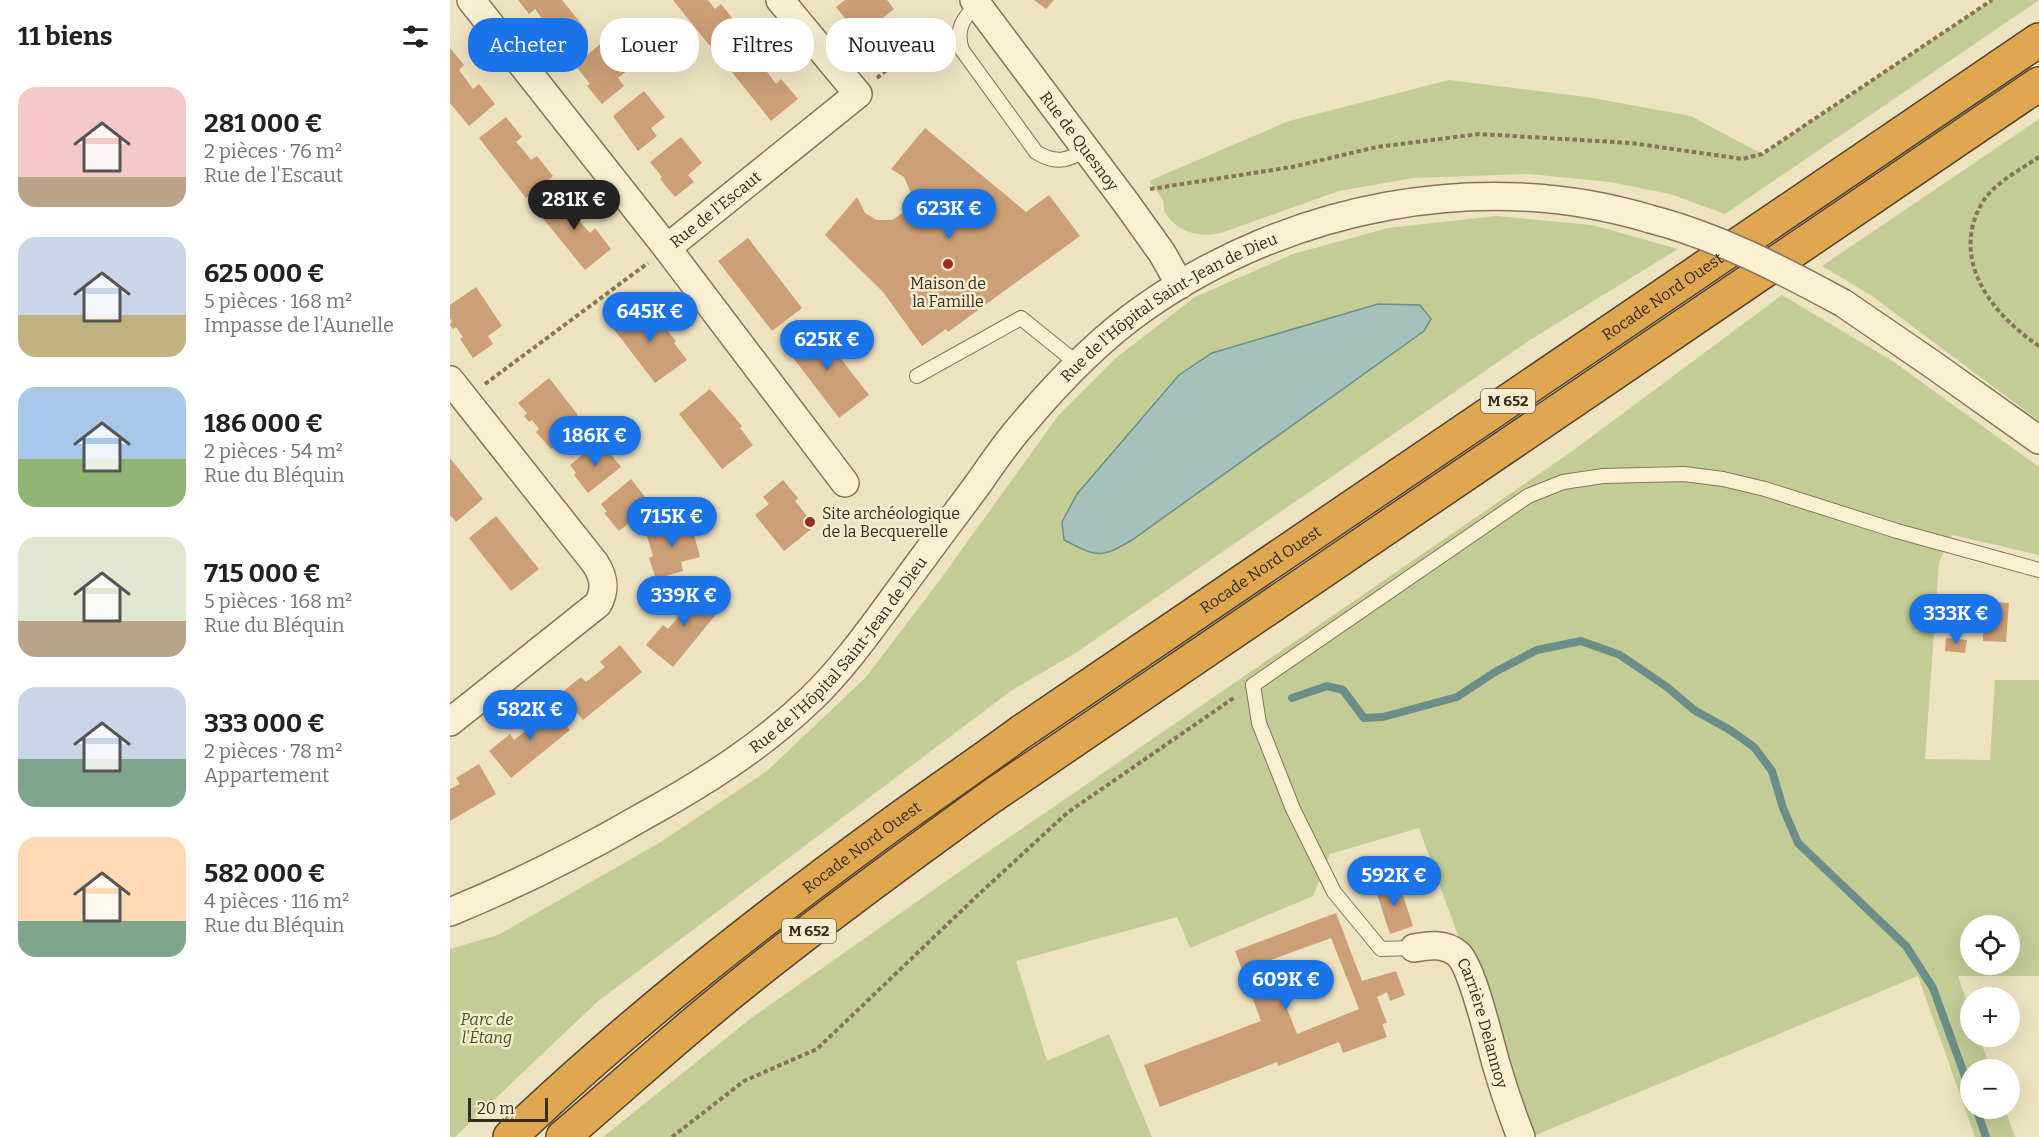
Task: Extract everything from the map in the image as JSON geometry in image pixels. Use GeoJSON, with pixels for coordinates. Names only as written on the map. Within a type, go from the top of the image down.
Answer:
{"type":"FeatureCollection","features":[{"type":"Feature","properties":{"kind":"highway","name":"Rocade Nord Ouest"},"geometry":{"type":"LineString","coordinates":[[510,1137],[637,1024],[718,957],[929,797],[2039,40]]}},
{"type":"Feature","properties":{"kind":"highway","name":"M 652"},"geometry":{"type":"LineString","coordinates":[[564,1137],[732,991],[859,893],[992,796],[2039,84]]}},
{"type":"Feature","properties":{"kind":"street","name":"Rue de l'Escaut"},"geometry":{"type":"LineString","coordinates":[[471,0],[667,248],[858,94]]}},
{"type":"Feature","properties":{"kind":"street"},"geometry":{"type":"LineString","coordinates":[[780,0],[858,94]]}},
{"type":"Feature","properties":{"kind":"street","name":"Rue de Quesnoy"},"geometry":{"type":"LineString","coordinates":[[976,2],[1127,204],[1162,253],[1180,285]]}},
{"type":"Feature","properties":{"kind":"street","name":"Rue de l'Hôpital Saint-Jean de Dieu"},"geometry":{"type":"LineString","coordinates":[[450,912],[537,874],[641,818],[719,771],[795,714],[843,666],[1019,428],[1054,387],[1096,346],[1145,307],[1180,285],[1248,249],[1299,229],[1356,212],[1417,202],[1471,198],[1526,198],[1609,208],[1680,227],[1797,279],[1843,303],[1932,363],[2039,440]]}},
{"type":"Feature","properties":{"kind":"street"},"geometry":{"type":"LineString","coordinates":[[667,248],[845,483]]}},
{"type":"Feature","properties":{"kind":"street"},"geometry":{"type":"LineString","coordinates":[[450,722],[598,604],[603,594],[601,572],[595,563],[458,389]]}},
{"type":"Feature","properties":{"kind":"street","name":"Carrière Delannoy"},"geometry":{"type":"LineString","coordinates":[[1414,948],[1441,946],[1450,949],[1461,958],[1470,975],[1497,1068],[1521,1137]]}},
{"type":"Feature","properties":{"kind":"lane"},"geometry":{"type":"LineString","coordinates":[[976,2],[962,21],[959,31],[962,50],[1036,152],[1043,156],[1070,160],[1086,150]]}},
{"type":"Feature","properties":{"kind":"lane"},"geometry":{"type":"LineString","coordinates":[[917,376],[1021,318],[1078,364]]}},
{"type":"Feature","properties":{"kind":"lane"},"geometry":{"type":"LineString","coordinates":[[1414,948],[1381,949],[1334,892],[1293,809],[1258,723],[1253,685],[1528,496],[1563,482],[1603,476],[1684,474],[1723,479],[1765,489],[1897,531],[2039,570]]}},
{"type":"Feature","properties":{"kind":"path"},"geometry":{"type":"LineString","coordinates":[[1127,204],[1152,188],[1292,167],[1377,147],[1479,134],[1631,144],[1743,159],[1762,154],[1992,0]]}},
{"type":"Feature","properties":{"kind":"path"},"geometry":{"type":"LineString","coordinates":[[858,94],[884,72]]}},
{"type":"Feature","properties":{"kind":"path"},"geometry":{"type":"LineString","coordinates":[[2039,157],[2005,180],[1983,202],[1972,234],[1974,266],[1985,295],[2006,319],[2039,346]]}},
{"type":"Feature","properties":{"kind":"path"},"geometry":{"type":"LineString","coordinates":[[458,389],[667,248]]}},
{"type":"Feature","properties":{"kind":"path"},"geometry":{"type":"LineString","coordinates":[[672,1137],[744,1081],[818,1049],[978,894],[1067,813],[1253,685]]}},
{"type":"Feature","properties":{"kind":"green space"},"geometry":{"type":"Polygon","coordinates":[[[1992,0],[2039,0],[1725,214],[1670,194],[1610,182],[1529,174],[1413,178],[1339,191],[1221,233],[1206,235],[1190,233],[1177,226],[1164,211],[1163,200],[1149,181],[1289,121],[1449,80],[1587,97],[1691,116],[1762,154],[1992,0]]]}},
{"type":"Feature","properties":{"kind":"green space"},"geometry":{"type":"Polygon","coordinates":[[[2039,119],[2039,421],[1872,296],[1822,266],[2039,119]]]}},
{"type":"Feature","properties":{"kind":"green space","name":"Parc de l'Étang"},"geometry":{"type":"Polygon","coordinates":[[[1496,216],[1592,225],[1678,249],[1530,340],[1077,652],[1011,691],[597,1002],[455,1137],[450,1137],[450,949],[498,935],[659,843],[767,771],[866,677],[939,581],[1058,416],[1117,357],[1195,297],[1293,254],[1388,228],[1496,216]]]}},
{"type":"Feature","properties":{"kind":"green space"},"geometry":{"type":"Polygon","coordinates":[[[1782,295],[1891,360],[2039,467],[2039,555],[1952,535],[1939,562],[1925,759],[1990,760],[1995,680],[2039,680],[2039,976],[1958,976],[1962,987],[1960,1047],[1983,1047],[1987,1059],[1960,1059],[1960,1095],[1918,976],[1531,1137],[1419,828],[1330,854],[1313,896],[1190,948],[1177,917],[1016,961],[1047,1061],[1109,1034],[1152,1137],[603,1137],[750,1019],[979,858],[1571,452],[1782,295]]]}},
{"type":"Feature","properties":{"kind":"green space"},"geometry":{"type":"Polygon","coordinates":[[[1969,1119],[2009,1119],[2015,1137],[1975,1137],[1969,1119]]]}},
{"type":"Feature","properties":{"kind":"water"},"geometry":{"type":"Polygon","coordinates":[[[1378,304],[1420,305],[1431,319],[1424,331],[1132,540],[1113,550],[1098,554],[1064,540],[1062,522],[1077,494],[1179,375],[1212,353],[1378,304]]]}},
{"type":"Feature","properties":{"kind":"building"},"geometry":{"type":"Polygon","coordinates":[[[518,0],[562,0],[577,18],[542,18],[535,9],[529,14],[518,0]]]}},
{"type":"Feature","properties":{"kind":"building"},"geometry":{"type":"Polygon","coordinates":[[[673,0],[708,0],[715,9],[721,4],[732,18],[711,18],[710,46],[699,32],[699,18],[687,18],[673,0]]]}},
{"type":"Feature","properties":{"kind":"building"},"geometry":{"type":"Polygon","coordinates":[[[845,0],[887,0],[894,9],[883,18],[845,18],[836,7],[845,0]]]}},
{"type":"Feature","properties":{"kind":"building"},"geometry":{"type":"Polygon","coordinates":[[[1034,0],[1054,0],[1046,9],[1034,0]]]}},
{"type":"Feature","properties":{"kind":"building"},"geometry":{"type":"Polygon","coordinates":[[[600,44],[600,72],[625,72],[618,78],[624,86],[602,104],[587,86],[590,84],[581,72],[588,72],[588,54],[600,44]]]}},
{"type":"Feature","properties":{"kind":"building"},"geometry":{"type":"Polygon","coordinates":[[[450,48],[464,65],[459,70],[473,89],[479,84],[495,104],[469,126],[450,103],[450,48]]]}},
{"type":"Feature","properties":{"kind":"building"},"geometry":{"type":"Polygon","coordinates":[[[732,72],[767,72],[776,84],[781,79],[798,99],[771,121],[732,72]]]}},
{"type":"Feature","properties":{"kind":"building"},"geometry":{"type":"Polygon","coordinates":[[[644,91],[665,117],[651,128],[657,136],[638,151],[613,116],[644,91]]]}},
{"type":"Feature","properties":{"kind":"building"},"geometry":{"type":"Polygon","coordinates":[[[506,117],[522,137],[516,142],[531,160],[537,156],[553,176],[526,198],[479,138],[506,117]]]}},
{"type":"Feature","properties":{"kind":"building","name":"Maison de la Famille"},"geometry":{"type":"Polygon","coordinates":[[[925,128],[1026,212],[1049,195],[1080,236],[948,332],[946,329],[922,346],[883,292],[825,235],[857,197],[865,213],[877,220],[892,220],[904,212],[910,199],[910,191],[904,177],[891,169],[925,128]]]}},
{"type":"Feature","properties":{"kind":"building"},"geometry":{"type":"Polygon","coordinates":[[[681,137],[702,163],[688,175],[694,182],[675,197],[650,162],[681,137]]]}},
{"type":"Feature","properties":{"kind":"building"},"geometry":{"type":"Polygon","coordinates":[[[564,190],[580,210],[574,214],[590,233],[595,228],[611,249],[585,270],[537,211],[564,190]]]}},
{"type":"Feature","properties":{"kind":"building"},"geometry":{"type":"Polygon","coordinates":[[[748,238],[802,308],[772,331],[718,261],[748,238]]]}},
{"type":"Feature","properties":{"kind":"building"},"geometry":{"type":"Polygon","coordinates":[[[476,287],[502,326],[488,336],[493,344],[473,358],[460,339],[463,337],[456,327],[453,329],[450,325],[452,321],[450,305],[476,287]]]}},
{"type":"Feature","properties":{"kind":"building"},"geometry":{"type":"Polygon","coordinates":[[[644,304],[676,341],[674,343],[687,360],[655,383],[613,328],[644,304]]]}},
{"type":"Feature","properties":{"kind":"building"},"geometry":{"type":"Polygon","coordinates":[[[814,324],[869,395],[839,418],[785,347],[814,324]]]}},
{"type":"Feature","properties":{"kind":"building"},"geometry":{"type":"Polygon","coordinates":[[[549,378],[578,415],[564,426],[570,434],[551,449],[536,432],[539,429],[532,420],[529,422],[524,416],[527,413],[518,403],[549,378]]]}},
{"type":"Feature","properties":{"kind":"building"},"geometry":{"type":"Polygon","coordinates":[[[710,389],[742,426],[740,428],[753,445],[722,469],[679,414],[710,389]]]}},
{"type":"Feature","properties":{"kind":"building"},"geometry":{"type":"Polygon","coordinates":[[[600,441],[621,467],[588,493],[574,475],[576,473],[570,465],[600,441]]]}},
{"type":"Feature","properties":{"kind":"building"},"geometry":{"type":"Polygon","coordinates":[[[450,458],[483,499],[456,522],[450,515],[450,458]]]}},
{"type":"Feature","properties":{"kind":"building"},"geometry":{"type":"Polygon","coordinates":[[[631,479],[652,506],[619,531],[604,513],[607,512],[601,504],[631,479]]]}},
{"type":"Feature","properties":{"kind":"building"},"geometry":{"type":"Polygon","coordinates":[[[783,480],[798,498],[795,501],[815,526],[784,551],[755,515],[769,504],[763,497],[783,480]]]}},
{"type":"Feature","properties":{"kind":"building"},"geometry":{"type":"Polygon","coordinates":[[[496,516],[539,569],[511,591],[469,538],[496,516]]]}},
{"type":"Feature","properties":{"kind":"building"},"geometry":{"type":"Polygon","coordinates":[[[690,520],[700,557],[681,562],[683,571],[656,579],[649,558],[653,556],[646,533],[690,520]]]}},
{"type":"Feature","properties":{"kind":"building"},"geometry":{"type":"Polygon","coordinates":[[[694,586],[721,608],[673,667],[646,645],[663,625],[668,629],[676,620],[683,611],[678,606],[694,586]]]}},
{"type":"Feature","properties":{"kind":"building"},"geometry":{"type":"Polygon","coordinates":[[[1942,598],[2009,603],[2006,642],[1983,641],[1983,624],[1948,622],[1948,626],[1940,626],[1942,598]]]}},
{"type":"Feature","properties":{"kind":"building"},"geometry":{"type":"Polygon","coordinates":[[[1946,638],[1967,640],[1965,653],[1945,651],[1946,638]]]}},
{"type":"Feature","properties":{"kind":"building"},"geometry":{"type":"Polygon","coordinates":[[[620,645],[642,672],[583,720],[561,693],[581,677],[586,682],[605,667],[600,662],[620,645]]]}},
{"type":"Feature","properties":{"kind":"building"},"geometry":{"type":"Polygon","coordinates":[[[548,703],[570,730],[511,778],[489,751],[510,734],[514,740],[533,725],[528,720],[548,703]]]}},
{"type":"Feature","properties":{"kind":"building"},"geometry":{"type":"Polygon","coordinates":[[[479,764],[496,794],[450,821],[450,789],[460,784],[456,778],[479,764]]]}},
{"type":"Feature","properties":{"kind":"building"},"geometry":{"type":"Polygon","coordinates":[[[1398,880],[1413,926],[1390,934],[1375,888],[1398,880]]]}},
{"type":"Feature","properties":{"kind":"building"},"geometry":{"type":"Polygon","coordinates":[[[1336,913],[1362,981],[1396,971],[1405,995],[1390,1001],[1387,992],[1377,997],[1387,1023],[1382,1024],[1387,1037],[1343,1053],[1339,1042],[1278,1066],[1277,1062],[1160,1107],[1144,1065],[1261,1021],[1235,951],[1336,913]],[[1331,938],[1268,961],[1272,971],[1283,967],[1292,989],[1281,993],[1297,1034],[1359,1009],[1331,938]]]}},
{"type":"Feature","properties":{"kind":"waterway"},"geometry":{"type":"LineString","coordinates":[[1292,698],[1327,686],[1343,690],[1364,718],[1383,717],[1457,697],[1495,672],[1537,650],[1581,641],[1620,655],[1667,687],[1694,710],[1730,730],[1754,747],[1772,771],[1783,808],[1798,843],[1906,946],[1933,988],[1960,1063]]}},
{"type":"Feature","properties":{"kind":"waterway"},"geometry":{"type":"LineString","coordinates":[[1980,1119],[1986,1137]]}},
{"type":"Feature","properties":{"kind":"place","name":"Maison de la Famille"},"geometry":{"type":"Point","coordinates":[948,264]}},
{"type":"Feature","properties":{"kind":"place","name":"Site archéologique de la Becquerelle"},"geometry":{"type":"Point","coordinates":[810,522]}}]}
